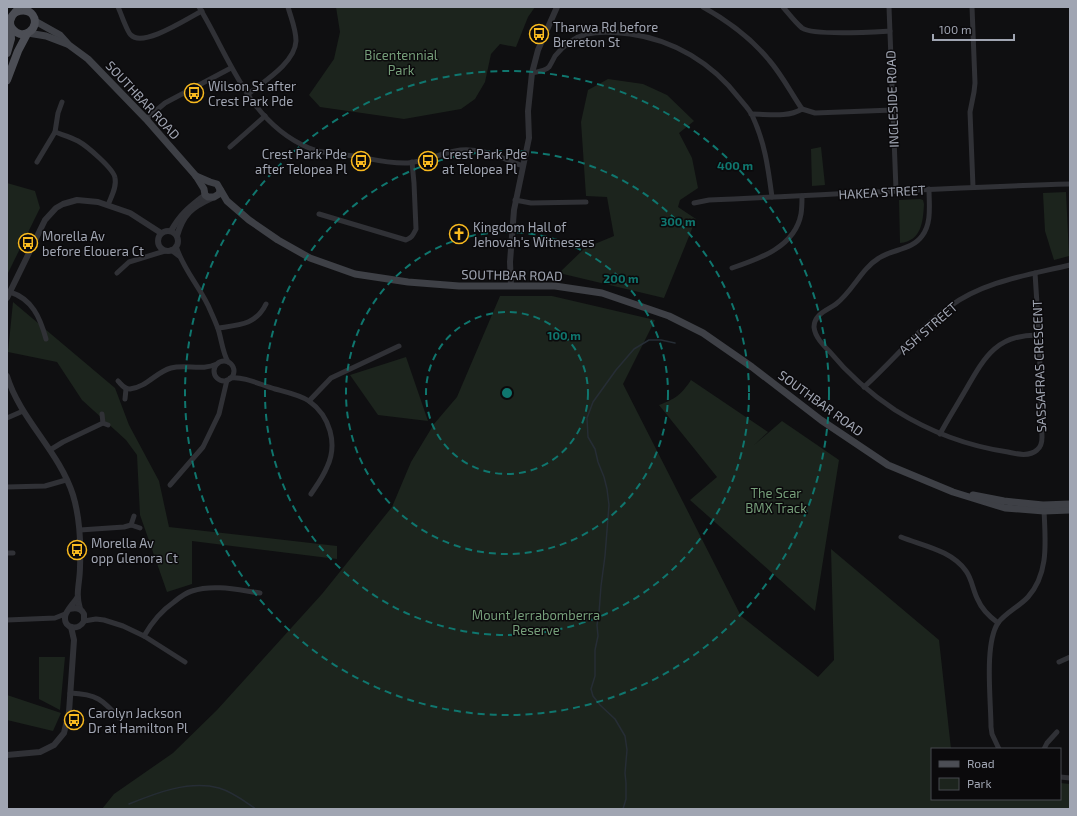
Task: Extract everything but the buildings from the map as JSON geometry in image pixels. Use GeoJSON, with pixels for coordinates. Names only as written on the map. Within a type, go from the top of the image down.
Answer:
{"type":"FeatureCollection","features":[{"type":"Feature","properties":{"kind":"main road"},"geometry":{"type":"LineString","coordinates":[[7,80],[18,51],[28,33],[32,30],[36,7]]}},
{"type":"Feature","properties":{"kind":"main road"},"geometry":{"type":"LineString","coordinates":[[7,53],[11,39],[10,25],[12,16],[18,9],[30,12],[34,19]]}},
{"type":"Feature","properties":{"kind":"main road","name":"SOUTHBAR ROAD"},"geometry":{"type":"LineString","coordinates":[[34,19],[60,35],[69,45],[88,60],[146,119],[212,194],[227,201],[249,220],[278,240],[310,258],[354,274],[408,282],[459,286],[555,286],[602,293],[669,316],[700,332],[752,367],[821,420],[888,465],[953,492],[1043,508],[1070,510]]}},
{"type":"Feature","properties":{"kind":"main road"},"geometry":{"type":"LineString","coordinates":[[10,25],[16,33],[28,33]]}},
{"type":"Feature","properties":{"kind":"main road","name":"SOUTHBAR ROAD"},"geometry":{"type":"LineString","coordinates":[[28,33],[46,36],[69,45]]}},
{"type":"Feature","properties":{"kind":"main road","name":"SOUTHBAR ROAD"},"geometry":{"type":"LineString","coordinates":[[196,176],[217,184],[212,194]]}},
{"type":"Feature","properties":{"kind":"main road"},"geometry":{"type":"LineString","coordinates":[[210,182],[205,186],[212,194]]}},
{"type":"Feature","properties":{"kind":"main road","name":"SOUTHBAR ROAD"},"geometry":{"type":"LineString","coordinates":[[1043,508],[1070,504]]}},
{"type":"Feature","properties":{"kind":"street"},"geometry":{"type":"LineString","coordinates":[[118,7],[131,35],[138,40],[160,33],[201,9],[231,68],[247,95],[272,124],[290,138],[310,149],[384,161],[412,162],[457,151],[476,151],[494,155],[523,166]]}},
{"type":"Feature","properties":{"kind":"street"},"geometry":{"type":"LineString","coordinates":[[247,95],[287,62],[294,52],[295,34],[288,7]]}},
{"type":"Feature","properties":{"kind":"street"},"geometry":{"type":"LineString","coordinates":[[511,286],[511,238],[515,200],[529,138],[528,111],[532,72],[538,50],[557,7]]}},
{"type":"Feature","properties":{"kind":"street"},"geometry":{"type":"LineString","coordinates":[[703,7],[735,28],[754,44],[773,66],[802,109],[815,113],[893,110]]}},
{"type":"Feature","properties":{"kind":"street"},"geometry":{"type":"LineString","coordinates":[[783,7],[803,29],[841,33],[890,31]]}},
{"type":"Feature","properties":{"kind":"street","name":"INGLESIDE ROAD"},"geometry":{"type":"LineString","coordinates":[[889,7],[896,190]]}},
{"type":"Feature","properties":{"kind":"street"},"geometry":{"type":"LineString","coordinates":[[972,7],[975,83],[970,112],[973,187]]}},
{"type":"Feature","properties":{"kind":"street"},"geometry":{"type":"LineString","coordinates":[[532,72],[539,72],[548,68],[556,55],[565,45],[586,35],[603,32],[648,36],[664,41],[682,50],[702,62],[724,81],[751,114],[766,152],[772,197]]}},
{"type":"Feature","properties":{"kind":"street"},"geometry":{"type":"LineString","coordinates":[[146,119],[161,105],[231,68]]}},
{"type":"Feature","properties":{"kind":"street"},"geometry":{"type":"LineString","coordinates":[[37,162],[55,132],[58,113],[62,102]]}},
{"type":"Feature","properties":{"kind":"street"},"geometry":{"type":"LineString","coordinates":[[751,114],[794,114],[802,109]]}},
{"type":"Feature","properties":{"kind":"street"},"geometry":{"type":"LineString","coordinates":[[230,147],[265,116]]}},
{"type":"Feature","properties":{"kind":"street"},"geometry":{"type":"LineString","coordinates":[[55,132],[82,143],[112,171],[116,183],[108,205]]}},
{"type":"Feature","properties":{"kind":"street"},"geometry":{"type":"LineString","coordinates":[[319,214],[406,240],[409,239],[413,236],[416,230],[412,162]]}},
{"type":"Feature","properties":{"kind":"street","name":"HAKEA STREET"},"geometry":{"type":"LineString","coordinates":[[694,204],[709,200],[896,190],[1070,184]]}},
{"type":"Feature","properties":{"kind":"street","name":"SASSAFRAS CRESCENT"},"geometry":{"type":"LineString","coordinates":[[929,190],[928,222],[923,235],[918,241],[907,248],[884,256],[874,262],[836,304],[819,314],[815,323],[815,331],[820,340],[834,358],[864,387],[895,410],[940,434],[967,443],[996,450],[1026,454],[1033,453],[1039,449],[1042,437],[1039,335],[1035,273]]}},
{"type":"Feature","properties":{"kind":"street"},"geometry":{"type":"LineString","coordinates":[[171,231],[184,212],[212,194]]}},
{"type":"Feature","properties":{"kind":"street"},"geometry":{"type":"LineString","coordinates":[[118,273],[129,262],[150,256],[178,243],[177,236],[180,223],[186,215],[212,194]]}},
{"type":"Feature","properties":{"kind":"street"},"geometry":{"type":"LineString","coordinates":[[732,268],[757,260],[782,246],[795,230],[801,215],[802,196]]}},
{"type":"Feature","properties":{"kind":"street"},"geometry":{"type":"LineString","coordinates":[[46,339],[43,326],[29,302],[23,298],[8,295],[41,227],[49,215],[60,206],[78,200],[90,201],[108,205],[130,214],[143,221],[158,233]]}},
{"type":"Feature","properties":{"kind":"street"},"geometry":{"type":"LineString","coordinates":[[515,200],[531,203],[586,202]]}},
{"type":"Feature","properties":{"kind":"street"},"geometry":{"type":"LineString","coordinates":[[158,233],[171,231],[177,236]]}},
{"type":"Feature","properties":{"kind":"street"},"geometry":{"type":"LineString","coordinates":[[158,233],[158,242],[166,249],[180,257],[205,298],[218,328],[221,345],[228,362],[233,366],[238,374],[247,380]]}},
{"type":"Feature","properties":{"kind":"street","name":"ASH STREET"},"geometry":{"type":"LineString","coordinates":[[864,387],[927,325],[949,307],[965,297],[990,285],[1070,265]]}},
{"type":"Feature","properties":{"kind":"street"},"geometry":{"type":"LineString","coordinates":[[218,328],[245,324],[262,313],[266,304]]}},
{"type":"Feature","properties":{"kind":"street"},"geometry":{"type":"LineString","coordinates":[[940,434],[973,377],[991,350],[1014,337],[1039,335]]}},
{"type":"Feature","properties":{"kind":"street"},"geometry":{"type":"LineString","coordinates":[[221,345],[218,363],[215,367],[215,373],[222,386],[223,394]]}},
{"type":"Feature","properties":{"kind":"street"},"geometry":{"type":"LineString","coordinates":[[309,401],[330,378],[399,346]]}},
{"type":"Feature","properties":{"kind":"street"},"geometry":{"type":"LineString","coordinates":[[126,389],[144,385],[164,371],[173,368],[201,368],[228,362]]}},
{"type":"Feature","properties":{"kind":"street"},"geometry":{"type":"LineString","coordinates":[[170,485],[206,442],[219,414],[223,394],[233,373],[233,366]]}},
{"type":"Feature","properties":{"kind":"street"},"geometry":{"type":"LineString","coordinates":[[201,368],[215,373]]}},
{"type":"Feature","properties":{"kind":"street"},"geometry":{"type":"LineString","coordinates":[[7,376],[11,390],[23,411],[50,450],[73,495],[80,530],[80,567],[77,598],[84,622]]}},
{"type":"Feature","properties":{"kind":"street"},"geometry":{"type":"LineString","coordinates":[[218,379],[235,378],[247,380],[299,397],[309,401],[324,418],[329,426],[332,452],[328,467],[311,494]]}},
{"type":"Feature","properties":{"kind":"street"},"geometry":{"type":"LineString","coordinates":[[118,381],[126,389]]}},
{"type":"Feature","properties":{"kind":"street"},"geometry":{"type":"LineString","coordinates":[[125,399],[126,389]]}},
{"type":"Feature","properties":{"kind":"street"},"geometry":{"type":"LineString","coordinates":[[7,418],[23,411]]}},
{"type":"Feature","properties":{"kind":"street"},"geometry":{"type":"LineString","coordinates":[[102,414],[103,422]]}},
{"type":"Feature","properties":{"kind":"street"},"geometry":{"type":"LineString","coordinates":[[50,450],[103,422]]}},
{"type":"Feature","properties":{"kind":"street"},"geometry":{"type":"LineString","coordinates":[[103,422],[108,425]]}},
{"type":"Feature","properties":{"kind":"street"},"geometry":{"type":"LineString","coordinates":[[7,487],[45,486],[66,480]]}},
{"type":"Feature","properties":{"kind":"street"},"geometry":{"type":"LineString","coordinates":[[999,748],[992,734],[989,666],[991,642],[998,623],[1028,597],[1037,584],[1044,566],[1046,544],[1043,508]]}},
{"type":"Feature","properties":{"kind":"street"},"geometry":{"type":"LineString","coordinates":[[131,525],[134,516]]}},
{"type":"Feature","properties":{"kind":"street"},"geometry":{"type":"LineString","coordinates":[[80,530],[124,527],[131,525],[140,528]]}},
{"type":"Feature","properties":{"kind":"street"},"geometry":{"type":"LineString","coordinates":[[901,537],[953,558],[966,572],[978,602],[982,608],[998,623]]}},
{"type":"Feature","properties":{"kind":"street"},"geometry":{"type":"LineString","coordinates":[[144,636],[165,608],[182,595],[192,591],[215,588],[260,593]]}},
{"type":"Feature","properties":{"kind":"street"},"geometry":{"type":"LineString","coordinates":[[7,620],[55,618],[65,614],[77,598]]}},
{"type":"Feature","properties":{"kind":"street"},"geometry":{"type":"LineString","coordinates":[[70,609],[75,608],[96,619]]}},
{"type":"Feature","properties":{"kind":"street"},"geometry":{"type":"LineString","coordinates":[[65,614],[65,622]]}},
{"type":"Feature","properties":{"kind":"street"},"geometry":{"type":"LineString","coordinates":[[55,618],[65,622],[71,628],[74,640]]}},
{"type":"Feature","properties":{"kind":"street"},"geometry":{"type":"LineString","coordinates":[[71,628],[78,627],[84,622],[96,619],[104,620],[123,626],[144,636],[185,662]]}},
{"type":"Feature","properties":{"kind":"street"},"geometry":{"type":"LineString","coordinates":[[7,755],[40,752],[54,745],[64,733],[69,712],[74,640],[78,627]]}},
{"type":"Feature","properties":{"kind":"street"},"geometry":{"type":"LineString","coordinates":[[1059,662],[1070,657]]}},
{"type":"Feature","properties":{"kind":"street"},"geometry":{"type":"LineString","coordinates":[[70,693],[94,696],[105,703],[120,719]]}},
{"type":"Feature","properties":{"kind":"street"},"geometry":{"type":"LineString","coordinates":[[1044,748],[1046,743],[1057,732]]}},
{"type":"Feature","properties":{"kind":"green space","name":"Bicentennial Park"},"geometry":{"type":"Polygon","coordinates":[[[336,7],[535,7],[528,17],[516,47],[500,44],[491,54],[485,82],[475,99],[461,109],[404,119],[320,107],[309,95],[334,59],[340,32],[336,7]]]}},
{"type":"Feature","properties":{"kind":"green space"},"geometry":{"type":"Polygon","coordinates":[[[608,79],[643,84],[667,95],[694,121],[679,133],[692,158],[698,188],[680,200],[678,207],[696,219],[664,298],[559,273],[585,248],[614,236],[607,197],[586,196],[581,122],[588,90],[608,79]]]}},
{"type":"Feature","properties":{"kind":"green space"},"geometry":{"type":"Polygon","coordinates":[[[821,147],[825,185],[812,186],[811,149],[821,147]]]}},
{"type":"Feature","properties":{"kind":"green space"},"geometry":{"type":"Polygon","coordinates":[[[7,183],[35,191],[40,208],[7,275],[7,183]]]}},
{"type":"Feature","properties":{"kind":"green space"},"geometry":{"type":"Polygon","coordinates":[[[1066,192],[1069,256],[1054,260],[1045,231],[1043,193],[1066,192]]]}},
{"type":"Feature","properties":{"kind":"green space"},"geometry":{"type":"Polygon","coordinates":[[[899,200],[923,200],[924,204],[920,229],[913,238],[900,243],[899,200]]]}},
{"type":"Feature","properties":{"kind":"green space","name":"Mount Jerrabomberra Reserve"},"geometry":{"type":"Polygon","coordinates":[[[500,296],[552,296],[655,320],[623,384],[741,616],[818,677],[834,660],[831,549],[939,640],[951,748],[931,748],[931,800],[1061,800],[1061,783],[1070,784],[1070,809],[102,809],[114,794],[173,753],[217,710],[322,594],[392,507],[411,462],[434,424],[457,397],[500,296]]]}},
{"type":"Feature","properties":{"kind":"green space"},"geometry":{"type":"Polygon","coordinates":[[[13,302],[115,388],[129,425],[159,481],[169,527],[337,546],[337,559],[192,541],[192,584],[167,592],[140,515],[137,455],[126,440],[82,400],[57,362],[8,352],[13,302]]]}},
{"type":"Feature","properties":{"kind":"green space"},"geometry":{"type":"Polygon","coordinates":[[[406,357],[428,421],[378,415],[350,375],[406,357]]]}},
{"type":"Feature","properties":{"kind":"green space","name":"The Scar BMX Track"},"geometry":{"type":"Polygon","coordinates":[[[691,380],[768,432],[754,445],[782,421],[839,460],[815,611],[690,500],[717,477],[659,405],[677,396],[691,380]]]}},
{"type":"Feature","properties":{"kind":"green space"},"geometry":{"type":"Polygon","coordinates":[[[39,657],[65,657],[60,710],[39,699],[39,657]]]}},
{"type":"Feature","properties":{"kind":"green space"},"geometry":{"type":"Polygon","coordinates":[[[7,695],[61,713],[53,731],[7,720],[7,695]]]}},
{"type":"Feature","properties":{"kind":"waterway"},"geometry":{"type":"LineString","coordinates":[[623,809],[626,799],[625,773],[627,750],[625,736],[615,719],[593,696],[591,689],[595,676],[595,650],[598,636],[597,625],[609,505],[604,477],[595,449],[588,437],[587,418],[593,402],[616,370],[634,349],[649,340],[661,340],[675,343]]}},
{"type":"Feature","properties":{"kind":"waterway"},"geometry":{"type":"LineString","coordinates":[[129,804],[173,789],[208,786],[229,792],[256,809]]}},
{"type":"Feature","properties":{"kind":"place","name":"Tharwa Rd before Brereton St"},"geometry":{"type":"Point","coordinates":[539,34]}},
{"type":"Feature","properties":{"kind":"place","name":"Wilson St after Crest Park Pde"},"geometry":{"type":"Point","coordinates":[194,93]}},
{"type":"Feature","properties":{"kind":"place","name":"Crest Park Pde after Telopea Pl"},"geometry":{"type":"Point","coordinates":[361,161]}},
{"type":"Feature","properties":{"kind":"place","name":"Crest Park Pde at Telopea Pl"},"geometry":{"type":"Point","coordinates":[428,161]}},
{"type":"Feature","properties":{"kind":"place","name":"Kingdom Hall of Jehovah's Witnesses"},"geometry":{"type":"Point","coordinates":[459,234]}},
{"type":"Feature","properties":{"kind":"place","name":"Morella Av before Elouera Ct"},"geometry":{"type":"Point","coordinates":[28,243]}},
{"type":"Feature","properties":{"kind":"place","name":"Morella Av opp Glenora Ct"},"geometry":{"type":"Point","coordinates":[77,550]}},
{"type":"Feature","properties":{"kind":"place","name":"Carolyn Jackson Dr at Hamilton Pl"},"geometry":{"type":"Point","coordinates":[74,720]}}]}
